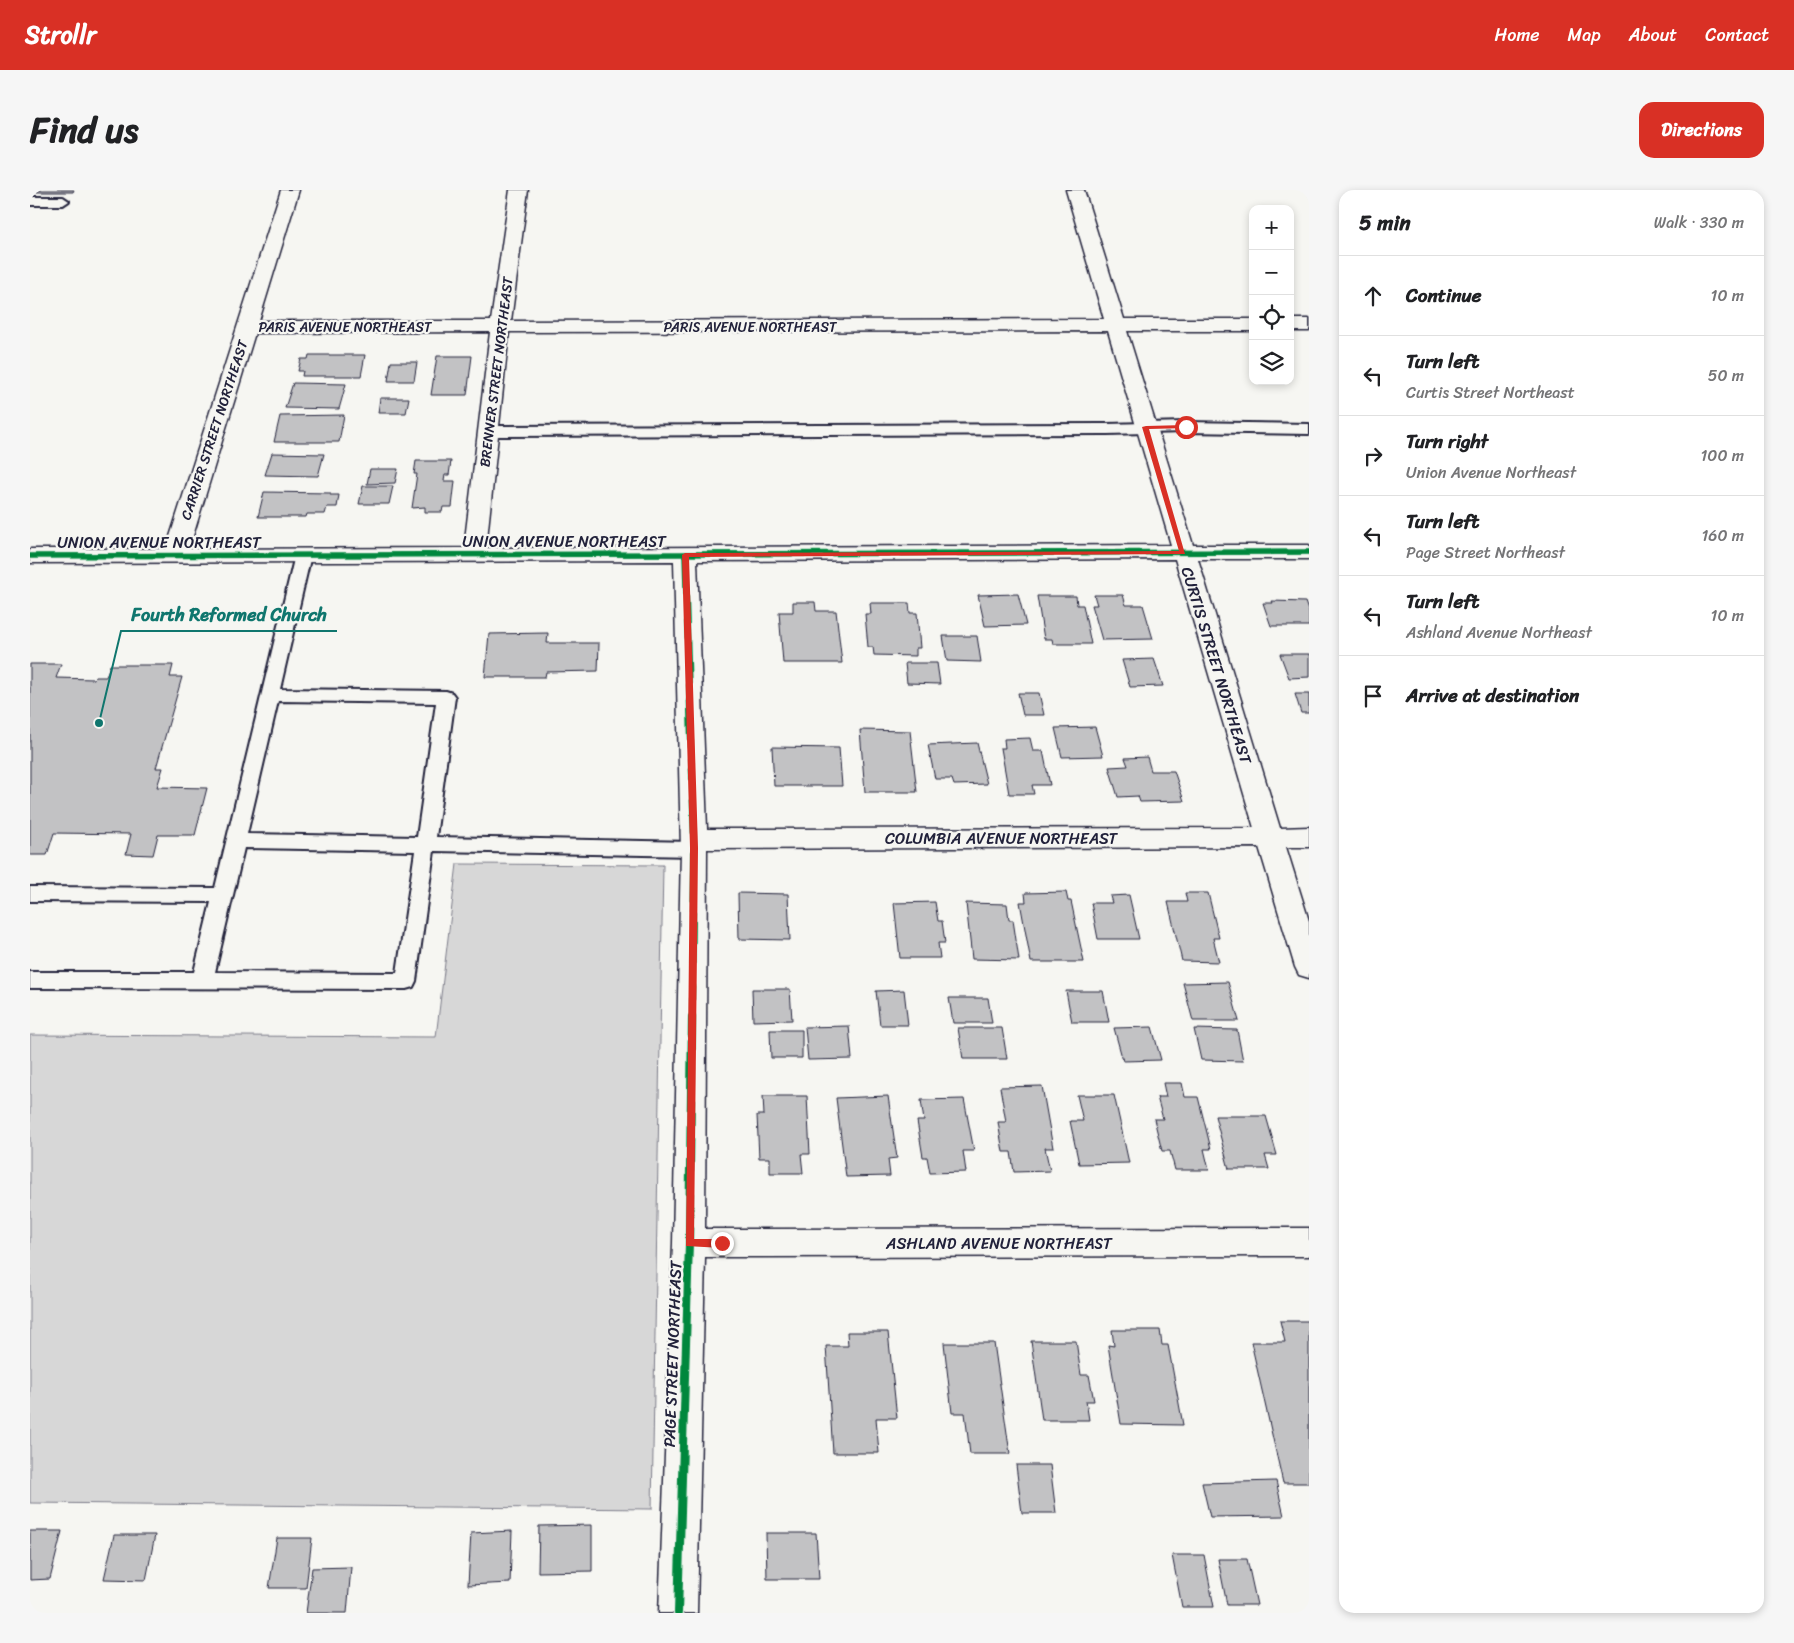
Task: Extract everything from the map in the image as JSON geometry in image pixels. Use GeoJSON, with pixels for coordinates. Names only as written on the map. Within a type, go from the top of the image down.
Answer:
{"type":"FeatureCollection","features":[{"type":"Feature","properties":{"kind":"street","name":"CARRIER STREET NORTHEAST"},"geometry":{"type":"LineString","coordinates":[[175,556],[290,190]]}},
{"type":"Feature","properties":{"kind":"street","name":"BRENNER STREET NORTHEAST"},"geometry":{"type":"LineString","coordinates":[[474,555],[500,328],[519,190]]}},
{"type":"Feature","properties":{"kind":"street","name":"CURTIS STREET NORTHEAST"},"geometry":{"type":"LineString","coordinates":[[1074,190],[1309,967]]}},
{"type":"Feature","properties":{"kind":"street","name":"PARIS AVENUE NORTHEAST"},"geometry":{"type":"LineString","coordinates":[[247,327],[500,328],[1249,325]]}},
{"type":"Feature","properties":{"kind":"street"},"geometry":{"type":"LineString","coordinates":[[1294,325],[1309,325]]}},
{"type":"Feature","properties":{"kind":"street","name":"UNION AVENUE NORTHEAST"},"geometry":{"type":"LineString","coordinates":[[30,556],[1309,552]]}},
{"type":"Feature","properties":{"kind":"street","name":"PAGE STREET NORTHEAST"},"geometry":{"type":"LineString","coordinates":[[678,1613],[689,1243],[694,844],[685,555]]}},
{"type":"Feature","properties":{"kind":"street","name":"COLUMBIA AVENUE NORTHEAST"},"geometry":{"type":"LineString","coordinates":[[694,844],[1309,837]]}},
{"type":"Feature","properties":{"kind":"street","name":"ASHLAND AVENUE NORTHEAST"},"geometry":{"type":"LineString","coordinates":[[689,1243],[1309,1242]]}},
{"type":"Feature","properties":{"kind":"lane"},"geometry":{"type":"LineString","coordinates":[[30,201],[63,201]]}},
{"type":"Feature","properties":{"kind":"lane"},"geometry":{"type":"LineString","coordinates":[[488,431],[1108,429],[1146,427],[1309,429]]}},
{"type":"Feature","properties":{"kind":"lane"},"geometry":{"type":"LineString","coordinates":[[203,980],[303,555]]}},
{"type":"Feature","properties":{"kind":"lane"},"geometry":{"type":"LineString","coordinates":[[30,980],[406,981],[446,697],[270,695]]}},
{"type":"Feature","properties":{"kind":"lane"},"geometry":{"type":"LineString","coordinates":[[236,841],[426,844],[694,844]]}},
{"type":"Feature","properties":{"kind":"lane"},"geometry":{"type":"LineString","coordinates":[[30,894],[223,895]]}},
{"type":"Feature","properties":{"kind":"shaded area"},"geometry":{"type":"Polygon","coordinates":[[[457,864],[663,865],[652,1509],[30,1503],[30,1035],[436,1037],[457,864]]]}},
{"type":"Feature","properties":{"kind":"building"},"geometry":{"type":"Polygon","coordinates":[[[30,190],[74,190],[73,192],[30,192],[30,190]]]}},
{"type":"Feature","properties":{"kind":"building"},"geometry":{"type":"Polygon","coordinates":[[[309,355],[365,355],[361,376],[302,376],[303,371],[298,371],[301,359],[308,359],[309,355]]]}},
{"type":"Feature","properties":{"kind":"building"},"geometry":{"type":"Polygon","coordinates":[[[437,356],[472,356],[467,395],[431,395],[437,356]]]}},
{"type":"Feature","properties":{"kind":"building"},"geometry":{"type":"Polygon","coordinates":[[[391,362],[417,362],[414,381],[388,381],[391,362]]]}},
{"type":"Feature","properties":{"kind":"building"},"geometry":{"type":"Polygon","coordinates":[[[293,383],[346,384],[339,409],[285,408],[293,383]]]}},
{"type":"Feature","properties":{"kind":"building"},"geometry":{"type":"Polygon","coordinates":[[[380,398],[409,398],[406,413],[378,413],[380,398]]]}},
{"type":"Feature","properties":{"kind":"building"},"geometry":{"type":"Polygon","coordinates":[[[344,415],[339,442],[274,442],[280,416],[344,415]]]}},
{"type":"Feature","properties":{"kind":"building"},"geometry":{"type":"Polygon","coordinates":[[[272,453],[324,454],[318,476],[265,475],[272,453]]]}},
{"type":"Feature","properties":{"kind":"building"},"geometry":{"type":"Polygon","coordinates":[[[416,461],[451,461],[449,475],[445,475],[444,481],[455,481],[452,507],[443,507],[442,512],[425,512],[425,507],[412,508],[417,474],[414,474],[416,461]]]}},
{"type":"Feature","properties":{"kind":"building"},"geometry":{"type":"Polygon","coordinates":[[[370,469],[398,469],[395,483],[367,484],[370,469]]]}},
{"type":"Feature","properties":{"kind":"building"},"geometry":{"type":"Polygon","coordinates":[[[363,486],[393,486],[389,504],[359,504],[363,486]]]}},
{"type":"Feature","properties":{"kind":"building"},"geometry":{"type":"Polygon","coordinates":[[[264,492],[330,493],[330,495],[339,495],[337,507],[327,507],[325,514],[307,514],[306,517],[258,517],[264,492]]]}},
{"type":"Feature","properties":{"kind":"building"},"geometry":{"type":"Polygon","coordinates":[[[1018,594],[1026,625],[985,626],[978,595],[1018,594]]]}},
{"type":"Feature","properties":{"kind":"building"},"geometry":{"type":"Polygon","coordinates":[[[1094,595],[1123,595],[1126,605],[1143,605],[1153,639],[1102,640],[1092,605],[1097,605],[1094,595]]]}},
{"type":"Feature","properties":{"kind":"building"},"geometry":{"type":"Polygon","coordinates":[[[1037,596],[1076,596],[1077,605],[1083,605],[1091,644],[1053,644],[1052,639],[1044,639],[1037,596]]]}},
{"type":"Feature","properties":{"kind":"building"},"geometry":{"type":"Polygon","coordinates":[[[1272,601],[1305,602],[1309,613],[1309,626],[1271,626],[1263,603],[1273,603],[1272,601]]]}},
{"type":"Feature","properties":{"kind":"building"},"geometry":{"type":"Polygon","coordinates":[[[793,602],[815,602],[816,611],[836,611],[842,663],[783,663],[779,612],[793,612],[793,602]]]}},
{"type":"Feature","properties":{"kind":"building"},"geometry":{"type":"Polygon","coordinates":[[[870,603],[909,603],[910,613],[917,613],[920,648],[916,648],[916,656],[874,655],[873,647],[868,647],[865,614],[871,614],[870,603]]]}},
{"type":"Feature","properties":{"kind":"building"},"geometry":{"type":"Polygon","coordinates":[[[548,633],[547,643],[599,643],[598,671],[546,672],[545,677],[485,677],[489,634],[548,633]]]}},
{"type":"Feature","properties":{"kind":"building"},"geometry":{"type":"Polygon","coordinates":[[[943,636],[977,636],[981,662],[947,661],[943,636]]]}},
{"type":"Feature","properties":{"kind":"building"},"geometry":{"type":"Polygon","coordinates":[[[1280,654],[1309,654],[1309,677],[1289,678],[1280,654]]]}},
{"type":"Feature","properties":{"kind":"building"},"geometry":{"type":"Polygon","coordinates":[[[1154,659],[1163,686],[1130,687],[1122,660],[1154,659]]]}},
{"type":"Feature","properties":{"kind":"building"},"geometry":{"type":"Polygon","coordinates":[[[905,663],[937,663],[940,684],[907,683],[905,663]]]}},
{"type":"Feature","properties":{"kind":"building"},"geometry":{"type":"Polygon","coordinates":[[[30,664],[61,664],[56,678],[94,679],[95,677],[106,677],[110,665],[173,665],[170,677],[182,677],[156,768],[163,768],[157,787],[207,788],[195,835],[158,835],[153,855],[126,854],[131,834],[54,833],[47,855],[30,855],[30,664]]]}},
{"type":"Feature","properties":{"kind":"building"},"geometry":{"type":"Polygon","coordinates":[[[1018,693],[1039,693],[1044,715],[1023,715],[1018,693]]]}},
{"type":"Feature","properties":{"kind":"building"},"geometry":{"type":"Polygon","coordinates":[[[1295,694],[1309,694],[1309,713],[1301,713],[1295,694]]]}},
{"type":"Feature","properties":{"kind":"building"},"geometry":{"type":"Polygon","coordinates":[[[1095,727],[1103,756],[1062,757],[1055,728],[1095,727]]]}},
{"type":"Feature","properties":{"kind":"building"},"geometry":{"type":"Polygon","coordinates":[[[860,730],[910,731],[917,792],[865,792],[860,730]]]}},
{"type":"Feature","properties":{"kind":"building"},"geometry":{"type":"Polygon","coordinates":[[[1030,738],[1033,751],[1043,751],[1050,785],[1032,785],[1034,794],[1009,794],[1001,748],[1005,748],[1004,739],[1030,738]]]}},
{"type":"Feature","properties":{"kind":"building"},"geometry":{"type":"Polygon","coordinates":[[[977,743],[987,784],[954,785],[952,779],[935,779],[928,745],[977,743]]]}},
{"type":"Feature","properties":{"kind":"building"},"geometry":{"type":"Polygon","coordinates":[[[772,747],[839,748],[842,786],[774,786],[772,747]]]}},
{"type":"Feature","properties":{"kind":"building"},"geometry":{"type":"Polygon","coordinates":[[[1147,757],[1151,771],[1174,771],[1184,801],[1140,802],[1138,796],[1118,797],[1109,767],[1128,766],[1125,758],[1147,757]]]}},
{"type":"Feature","properties":{"kind":"building"},"geometry":{"type":"Polygon","coordinates":[[[1066,892],[1068,901],[1071,901],[1084,962],[1031,962],[1020,902],[1026,902],[1025,893],[1066,892]]]}},
{"type":"Feature","properties":{"kind":"building"},"geometry":{"type":"Polygon","coordinates":[[[738,893],[788,894],[790,940],[739,939],[738,893]]]}},
{"type":"Feature","properties":{"kind":"building"},"geometry":{"type":"Polygon","coordinates":[[[1185,893],[1208,893],[1219,938],[1213,938],[1219,962],[1182,961],[1168,902],[1187,902],[1185,893]]]}},
{"type":"Feature","properties":{"kind":"building"},"geometry":{"type":"Polygon","coordinates":[[[1129,895],[1139,939],[1098,939],[1091,903],[1112,903],[1110,896],[1129,895]]]}},
{"type":"Feature","properties":{"kind":"building"},"geometry":{"type":"Polygon","coordinates":[[[935,902],[938,921],[942,921],[945,943],[938,943],[940,958],[900,958],[894,903],[935,902]]]}},
{"type":"Feature","properties":{"kind":"building"},"geometry":{"type":"Polygon","coordinates":[[[966,903],[1007,904],[1009,920],[1013,920],[1019,960],[972,959],[966,903]]]}},
{"type":"Feature","properties":{"kind":"building"},"geometry":{"type":"Polygon","coordinates":[[[1228,982],[1239,1021],[1193,1021],[1183,983],[1228,982]]]}},
{"type":"Feature","properties":{"kind":"building"},"geometry":{"type":"Polygon","coordinates":[[[752,989],[790,989],[792,1020],[753,1021],[752,989]]]}},
{"type":"Feature","properties":{"kind":"building"},"geometry":{"type":"Polygon","coordinates":[[[904,990],[908,1025],[880,1025],[876,991],[904,990]]]}},
{"type":"Feature","properties":{"kind":"building"},"geometry":{"type":"Polygon","coordinates":[[[1066,991],[1103,991],[1109,1022],[1072,1022],[1066,991]]]}},
{"type":"Feature","properties":{"kind":"building"},"geometry":{"type":"Polygon","coordinates":[[[949,998],[988,998],[992,1023],[953,1023],[949,998]]]}},
{"type":"Feature","properties":{"kind":"building"},"geometry":{"type":"Polygon","coordinates":[[[849,1026],[852,1059],[808,1060],[805,1027],[849,1026]]]}},
{"type":"Feature","properties":{"kind":"building"},"geometry":{"type":"Polygon","coordinates":[[[1152,1027],[1161,1060],[1123,1061],[1114,1028],[1152,1027]]]}},
{"type":"Feature","properties":{"kind":"building"},"geometry":{"type":"Polygon","coordinates":[[[958,1028],[1002,1028],[1007,1059],[963,1059],[958,1028]]]}},
{"type":"Feature","properties":{"kind":"building"},"geometry":{"type":"Polygon","coordinates":[[[1194,1029],[1237,1030],[1243,1061],[1201,1060],[1194,1029]]]}},
{"type":"Feature","properties":{"kind":"building"},"geometry":{"type":"Polygon","coordinates":[[[770,1030],[802,1030],[802,1058],[771,1058],[770,1030]]]}},
{"type":"Feature","properties":{"kind":"building"},"geometry":{"type":"Polygon","coordinates":[[[1163,1083],[1182,1083],[1185,1097],[1198,1097],[1211,1149],[1204,1149],[1209,1170],[1175,1170],[1170,1151],[1162,1151],[1154,1119],[1163,1119],[1157,1097],[1166,1097],[1163,1083]]]}},
{"type":"Feature","properties":{"kind":"building"},"geometry":{"type":"Polygon","coordinates":[[[1042,1086],[1053,1148],[1045,1148],[1050,1171],[1014,1172],[1011,1152],[1003,1152],[998,1122],[1006,1122],[1000,1087],[1042,1086]]]}},
{"type":"Feature","properties":{"kind":"building"},"geometry":{"type":"Polygon","coordinates":[[[1077,1095],[1114,1095],[1129,1163],[1079,1164],[1070,1121],[1083,1121],[1077,1095]]]}},
{"type":"Feature","properties":{"kind":"building"},"geometry":{"type":"Polygon","coordinates":[[[763,1096],[807,1096],[810,1154],[801,1154],[803,1173],[770,1173],[770,1158],[759,1158],[757,1115],[764,1115],[763,1096]]]}},
{"type":"Feature","properties":{"kind":"building"},"geometry":{"type":"Polygon","coordinates":[[[888,1096],[897,1158],[888,1159],[890,1176],[846,1177],[836,1098],[888,1096]]]}},
{"type":"Feature","properties":{"kind":"building"},"geometry":{"type":"Polygon","coordinates":[[[964,1099],[974,1151],[963,1151],[966,1172],[930,1173],[927,1157],[923,1157],[917,1121],[924,1121],[921,1100],[964,1099]]]}},
{"type":"Feature","properties":{"kind":"building"},"geometry":{"type":"Polygon","coordinates":[[[1215,1116],[1266,1116],[1277,1155],[1265,1155],[1269,1169],[1229,1169],[1215,1116]]]}},
{"type":"Feature","properties":{"kind":"building"},"geometry":{"type":"Polygon","coordinates":[[[1280,1321],[1309,1321],[1309,1483],[1283,1483],[1251,1342],[1285,1342],[1280,1321]]]}},
{"type":"Feature","properties":{"kind":"building"},"geometry":{"type":"Polygon","coordinates":[[[1112,1330],[1160,1330],[1162,1345],[1168,1345],[1183,1425],[1121,1424],[1108,1345],[1114,1346],[1112,1330]]]}},
{"type":"Feature","properties":{"kind":"building"},"geometry":{"type":"Polygon","coordinates":[[[847,1332],[888,1332],[897,1418],[876,1418],[879,1453],[833,1453],[826,1346],[848,1346],[847,1332]]]}},
{"type":"Feature","properties":{"kind":"building"},"geometry":{"type":"Polygon","coordinates":[[[1031,1341],[1076,1341],[1081,1375],[1089,1375],[1094,1401],[1086,1401],[1089,1420],[1042,1420],[1031,1341]]]}},
{"type":"Feature","properties":{"kind":"building"},"geometry":{"type":"Polygon","coordinates":[[[944,1343],[994,1343],[1010,1454],[970,1454],[965,1413],[952,1413],[944,1343]]]}},
{"type":"Feature","properties":{"kind":"building"},"geometry":{"type":"Polygon","coordinates":[[[1016,1465],[1050,1465],[1056,1513],[1022,1513],[1016,1465]]]}},
{"type":"Feature","properties":{"kind":"building"},"geometry":{"type":"Polygon","coordinates":[[[1276,1481],[1284,1516],[1210,1517],[1202,1483],[1276,1481]]]}},
{"type":"Feature","properties":{"kind":"building"},"geometry":{"type":"Polygon","coordinates":[[[592,1525],[592,1571],[538,1572],[539,1526],[592,1525]]]}},
{"type":"Feature","properties":{"kind":"building"},"geometry":{"type":"Polygon","coordinates":[[[30,1531],[62,1531],[50,1579],[30,1580],[30,1531]]]}},
{"type":"Feature","properties":{"kind":"building"},"geometry":{"type":"Polygon","coordinates":[[[512,1531],[510,1583],[468,1585],[471,1533],[512,1531]]]}},
{"type":"Feature","properties":{"kind":"building"},"geometry":{"type":"Polygon","coordinates":[[[766,1533],[816,1533],[819,1579],[767,1579],[766,1533]]]}},
{"type":"Feature","properties":{"kind":"building"},"geometry":{"type":"Polygon","coordinates":[[[114,1535],[155,1535],[146,1580],[104,1579],[114,1535]]]}},
{"type":"Feature","properties":{"kind":"building"},"geometry":{"type":"Polygon","coordinates":[[[277,1538],[312,1538],[306,1588],[269,1588],[277,1538]]]}},
{"type":"Feature","properties":{"kind":"building"},"geometry":{"type":"Polygon","coordinates":[[[1172,1555],[1204,1555],[1214,1607],[1182,1607],[1172,1555]]]}},
{"type":"Feature","properties":{"kind":"building"},"geometry":{"type":"Polygon","coordinates":[[[1218,1559],[1247,1559],[1257,1605],[1227,1605],[1218,1559]]]}},
{"type":"Feature","properties":{"kind":"building"},"geometry":{"type":"Polygon","coordinates":[[[351,1567],[347,1613],[306,1613],[312,1568],[351,1567]]]}},
{"type":"Feature","properties":{"kind":"cycle path"},"geometry":{"type":"LineString","coordinates":[[30,556],[1309,552]]}},
{"type":"Feature","properties":{"kind":"cycle path"},"geometry":{"type":"LineString","coordinates":[[678,1613],[689,1243],[694,849],[685,555]]}},
{"type":"Feature","properties":{"kind":"place","name":"Fourth Reformed Church"},"geometry":{"type":"Point","coordinates":[99,723]}},
{"type":"Feature","properties":{"kind":"route"},"geometry":{"type":"LineString","coordinates":[[722,1243],[689,1243],[694,848],[685,555],[1183,553],[1146,427],[1186,427]]}}]}
